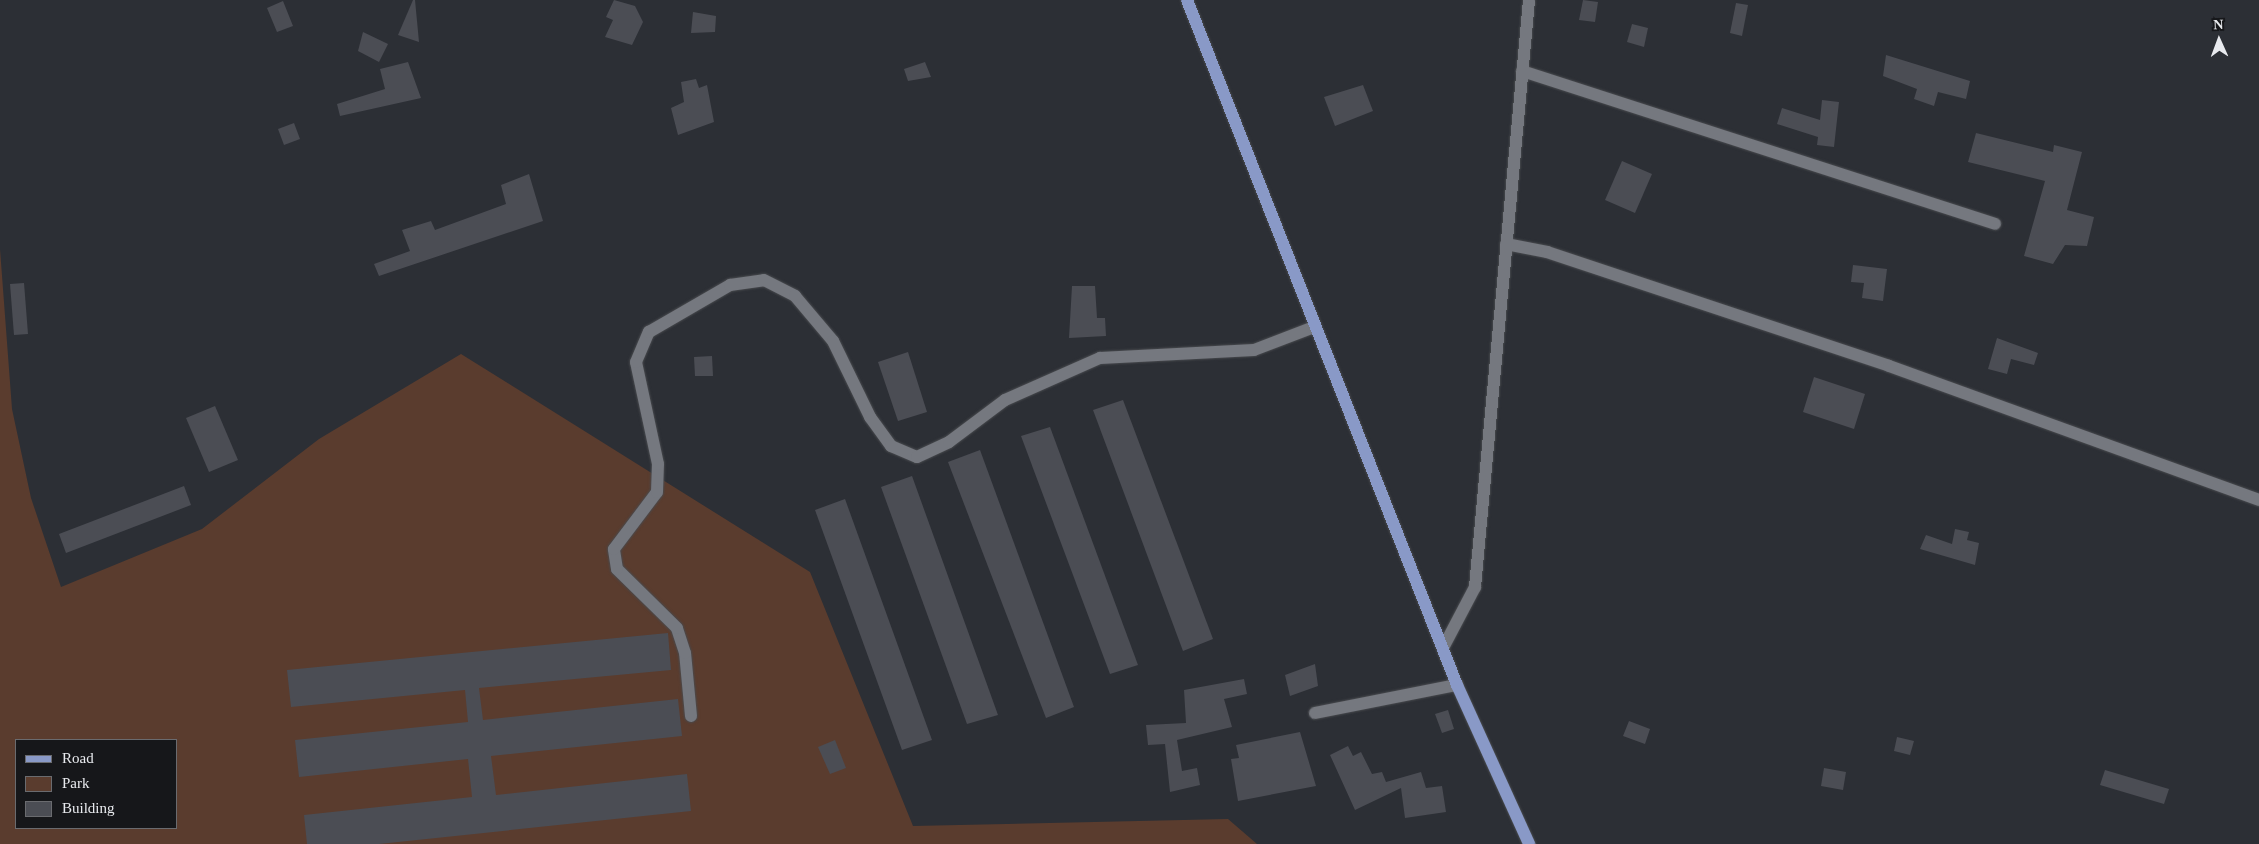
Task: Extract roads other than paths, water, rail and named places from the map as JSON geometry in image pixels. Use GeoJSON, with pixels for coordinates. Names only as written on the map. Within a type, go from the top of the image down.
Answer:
{"type":"FeatureCollection","features":[{"type":"Feature","properties":{"kind":"main road"},"geometry":{"type":"LineString","coordinates":[[1187,0],[1314,327],[1457,685],[1529,844]]}},
{"type":"Feature","properties":{"kind":"street"},"geometry":{"type":"LineString","coordinates":[[1443,648],[1475,587],[1529,0]]}},
{"type":"Feature","properties":{"kind":"street"},"geometry":{"type":"LineString","coordinates":[[1522,71],[1996,224]]}},
{"type":"Feature","properties":{"kind":"street"},"geometry":{"type":"LineString","coordinates":[[1506,244],[1547,252],[1889,366],[2259,500]]}},
{"type":"Feature","properties":{"kind":"street"},"geometry":{"type":"LineString","coordinates":[[691,716],[685,653],[677,628],[616,569],[614,549],[657,492],[658,464],[636,362],[649,332],[730,285],[764,280],[795,296],[833,341],[870,417],[891,446],[917,457],[949,442],[1005,400],[1100,358],[1254,350],[1314,327]]}},
{"type":"Feature","properties":{"kind":"street"},"geometry":{"type":"LineString","coordinates":[[1315,713],[1457,685]]}}]}
